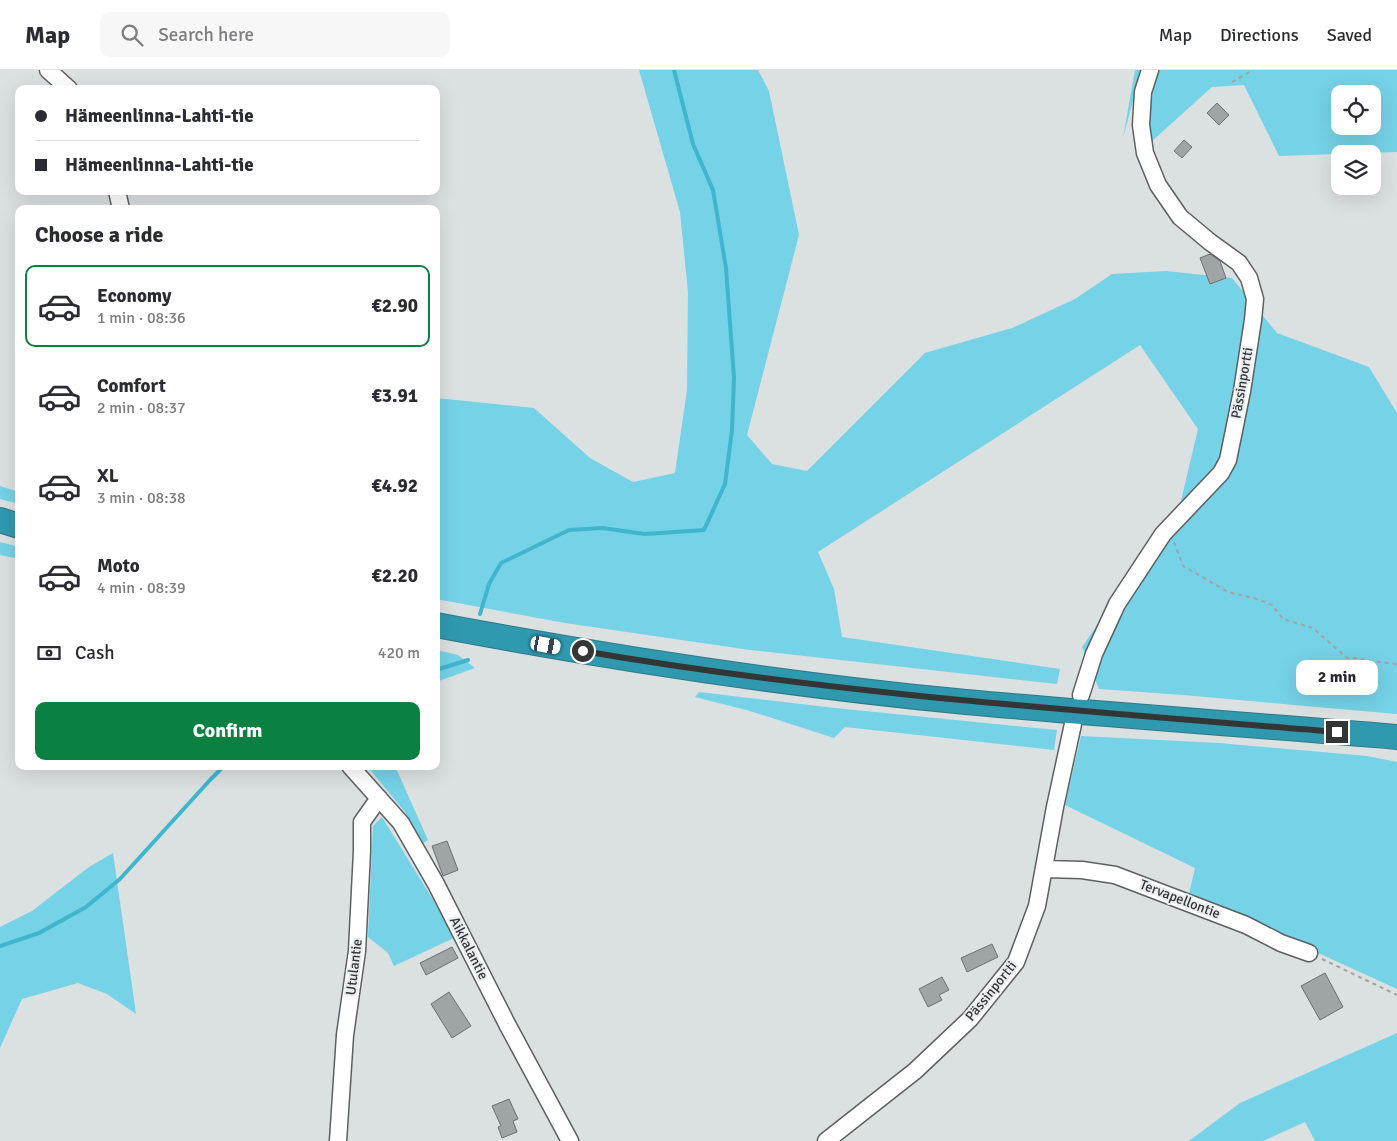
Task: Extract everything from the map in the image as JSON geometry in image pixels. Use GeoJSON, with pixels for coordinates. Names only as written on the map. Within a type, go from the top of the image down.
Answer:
{"type":"FeatureCollection","features":[{"type":"Feature","properties":{"kind":"highway"},"geometry":{"type":"LineString","coordinates":[[0,520],[15,525]]}},
{"type":"Feature","properties":{"kind":"highway"},"geometry":{"type":"LineString","coordinates":[[440,626],[601,654],[724,673],[841,688],[965,702],[1397,737]]}},
{"type":"Feature","properties":{"kind":"street"},"geometry":{"type":"LineString","coordinates":[[48,70],[65,85]]}},
{"type":"Feature","properties":{"kind":"street","name":"Pässinportti"},"geometry":{"type":"LineString","coordinates":[[1081,695],[1094,654],[1117,604],[1169,528],[1221,473],[1228,460],[1253,320],[1254,299],[1249,278],[1239,262],[1210,242],[1180,217],[1158,185],[1145,153],[1141,125],[1143,92],[1150,70]]}},
{"type":"Feature","properties":{"kind":"street","name":"Pässinportti"},"geometry":{"type":"LineString","coordinates":[[826,1141],[915,1071],[963,1026],[1016,962],[1037,906],[1055,807],[1073,724]]}},
{"type":"Feature","properties":{"kind":"street","name":"Aikkalantie"},"geometry":{"type":"LineString","coordinates":[[354,770],[401,823],[436,884],[507,1024],[570,1141]]}},
{"type":"Feature","properties":{"kind":"street","name":"Utulantie"},"geometry":{"type":"LineString","coordinates":[[338,1141],[345,1035],[357,951],[362,822],[379,798]]}},
{"type":"Feature","properties":{"kind":"street","name":"Tervapellontie"},"geometry":{"type":"LineString","coordinates":[[1044,870],[1082,870],[1115,875],[1246,925],[1281,942],[1310,953]]}},
{"type":"Feature","properties":{"kind":"path"},"geometry":{"type":"LineString","coordinates":[[1232,82],[1253,70]]}},
{"type":"Feature","properties":{"kind":"path"},"geometry":{"type":"LineString","coordinates":[[1169,528],[1182,566],[1228,592],[1272,605],[1283,618],[1313,628],[1347,658],[1397,664]]}},
{"type":"Feature","properties":{"kind":"path"},"geometry":{"type":"LineString","coordinates":[[1310,953],[1397,995]]}},
{"type":"Feature","properties":{"kind":"shaded area"},"geometry":{"type":"Polygon","coordinates":[[[639,70],[758,70],[769,91],[799,235],[747,435],[772,464],[807,471],[925,353],[1012,328],[1075,299],[1112,274],[1166,271],[1232,278],[1277,333],[1369,367],[1397,413],[1397,714],[1099,689],[1082,647],[1180,505],[1198,429],[1140,345],[818,552],[834,589],[842,637],[1060,669],[1057,684],[750,650],[565,623],[440,600],[440,398],[534,408],[590,458],[633,482],[675,473],[687,390],[688,292],[680,212],[639,70]]]}},
{"type":"Feature","properties":{"kind":"shaded area"},"geometry":{"type":"Polygon","coordinates":[[[1135,70],[1141,70],[1123,138],[1135,70]]]}},
{"type":"Feature","properties":{"kind":"shaded area"},"geometry":{"type":"Polygon","coordinates":[[[1159,70],[1397,70],[1397,152],[1381,153],[1381,145],[1331,145],[1331,154],[1279,156],[1244,85],[1212,87],[1151,142],[1149,120],[1153,91],[1159,70]]]}},
{"type":"Feature","properties":{"kind":"shaded area"},"geometry":{"type":"Polygon","coordinates":[[[0,486],[15,491],[15,503],[0,499],[0,486]]]}},
{"type":"Feature","properties":{"kind":"shaded area"},"geometry":{"type":"Polygon","coordinates":[[[0,542],[15,546],[15,558],[0,555],[0,542]]]}},
{"type":"Feature","properties":{"kind":"shaded area"},"geometry":{"type":"Polygon","coordinates":[[[440,651],[458,655],[475,668],[440,681],[440,651]]]}},
{"type":"Feature","properties":{"kind":"shaded area"},"geometry":{"type":"Polygon","coordinates":[[[699,692],[835,708],[1057,730],[1054,750],[845,727],[834,738],[750,711],[695,697],[699,692]]]}},
{"type":"Feature","properties":{"kind":"shaded area"},"geometry":{"type":"Polygon","coordinates":[[[1081,736],[1219,743],[1367,756],[1397,762],[1397,989],[1189,894],[1195,868],[1065,805],[1081,736]]]}},
{"type":"Feature","properties":{"kind":"shaded area"},"geometry":{"type":"Polygon","coordinates":[[[370,770],[397,770],[428,840],[423,843],[405,812],[370,770]]]}},
{"type":"Feature","properties":{"kind":"shaded area"},"geometry":{"type":"Polygon","coordinates":[[[382,817],[456,937],[394,966],[388,953],[368,937],[373,826],[382,817]]]}},
{"type":"Feature","properties":{"kind":"shaded area"},"geometry":{"type":"Polygon","coordinates":[[[113,853],[136,1014],[107,994],[78,983],[22,999],[0,1048],[0,927],[32,911],[89,867],[113,853]]]}},
{"type":"Feature","properties":{"kind":"shaded area"},"geometry":{"type":"Polygon","coordinates":[[[1397,1033],[1397,1141],[1315,1141],[1305,1122],[1263,1141],[1189,1141],[1240,1103],[1397,1033]]]}},
{"type":"Feature","properties":{"kind":"building"},"geometry":{"type":"Polygon","coordinates":[[[1217,103],[1229,115],[1219,125],[1207,113],[1217,103]]]}},
{"type":"Feature","properties":{"kind":"building"},"geometry":{"type":"Polygon","coordinates":[[[1184,140],[1192,147],[1182,158],[1174,151],[1184,140]]]}},
{"type":"Feature","properties":{"kind":"building"},"geometry":{"type":"Polygon","coordinates":[[[1210,254],[1220,261],[1226,278],[1210,284],[1200,258],[1210,254]]]}},
{"type":"Feature","properties":{"kind":"building"},"geometry":{"type":"Polygon","coordinates":[[[447,841],[458,870],[443,876],[432,846],[447,841]]]}},
{"type":"Feature","properties":{"kind":"building"},"geometry":{"type":"Polygon","coordinates":[[[992,944],[998,957],[967,972],[961,958],[992,944]]]}},
{"type":"Feature","properties":{"kind":"building"},"geometry":{"type":"Polygon","coordinates":[[[452,947],[458,958],[426,975],[420,963],[452,947]]]}},
{"type":"Feature","properties":{"kind":"building"},"geometry":{"type":"Polygon","coordinates":[[[1325,973],[1343,1007],[1320,1020],[1301,986],[1325,973]]]}},
{"type":"Feature","properties":{"kind":"building"},"geometry":{"type":"Polygon","coordinates":[[[942,977],[949,990],[939,995],[942,1000],[928,1007],[919,989],[942,977]]]}},
{"type":"Feature","properties":{"kind":"building"},"geometry":{"type":"Polygon","coordinates":[[[449,992],[471,1026],[452,1038],[431,1004],[449,992]]]}},
{"type":"Feature","properties":{"kind":"building"},"geometry":{"type":"Polygon","coordinates":[[[509,1099],[518,1119],[513,1121],[517,1132],[502,1138],[498,1127],[501,1126],[492,1106],[509,1099]]]}},
{"type":"Feature","properties":{"kind":"waterway"},"geometry":{"type":"LineString","coordinates":[[480,614],[489,584],[501,563],[569,530],[602,528],[645,534],[704,530],[725,484],[732,430],[734,378],[726,268],[713,190],[693,144],[674,70]]}},
{"type":"Feature","properties":{"kind":"waterway"},"geometry":{"type":"LineString","coordinates":[[440,669],[468,660]]}},
{"type":"Feature","properties":{"kind":"waterway"},"geometry":{"type":"LineString","coordinates":[[0,946],[39,933],[86,907],[120,879],[220,770]]}},
{"type":"Feature","properties":{"kind":"route"},"geometry":{"type":"LineString","coordinates":[[583,651],[724,673],[965,702],[1337,732]]}}]}
